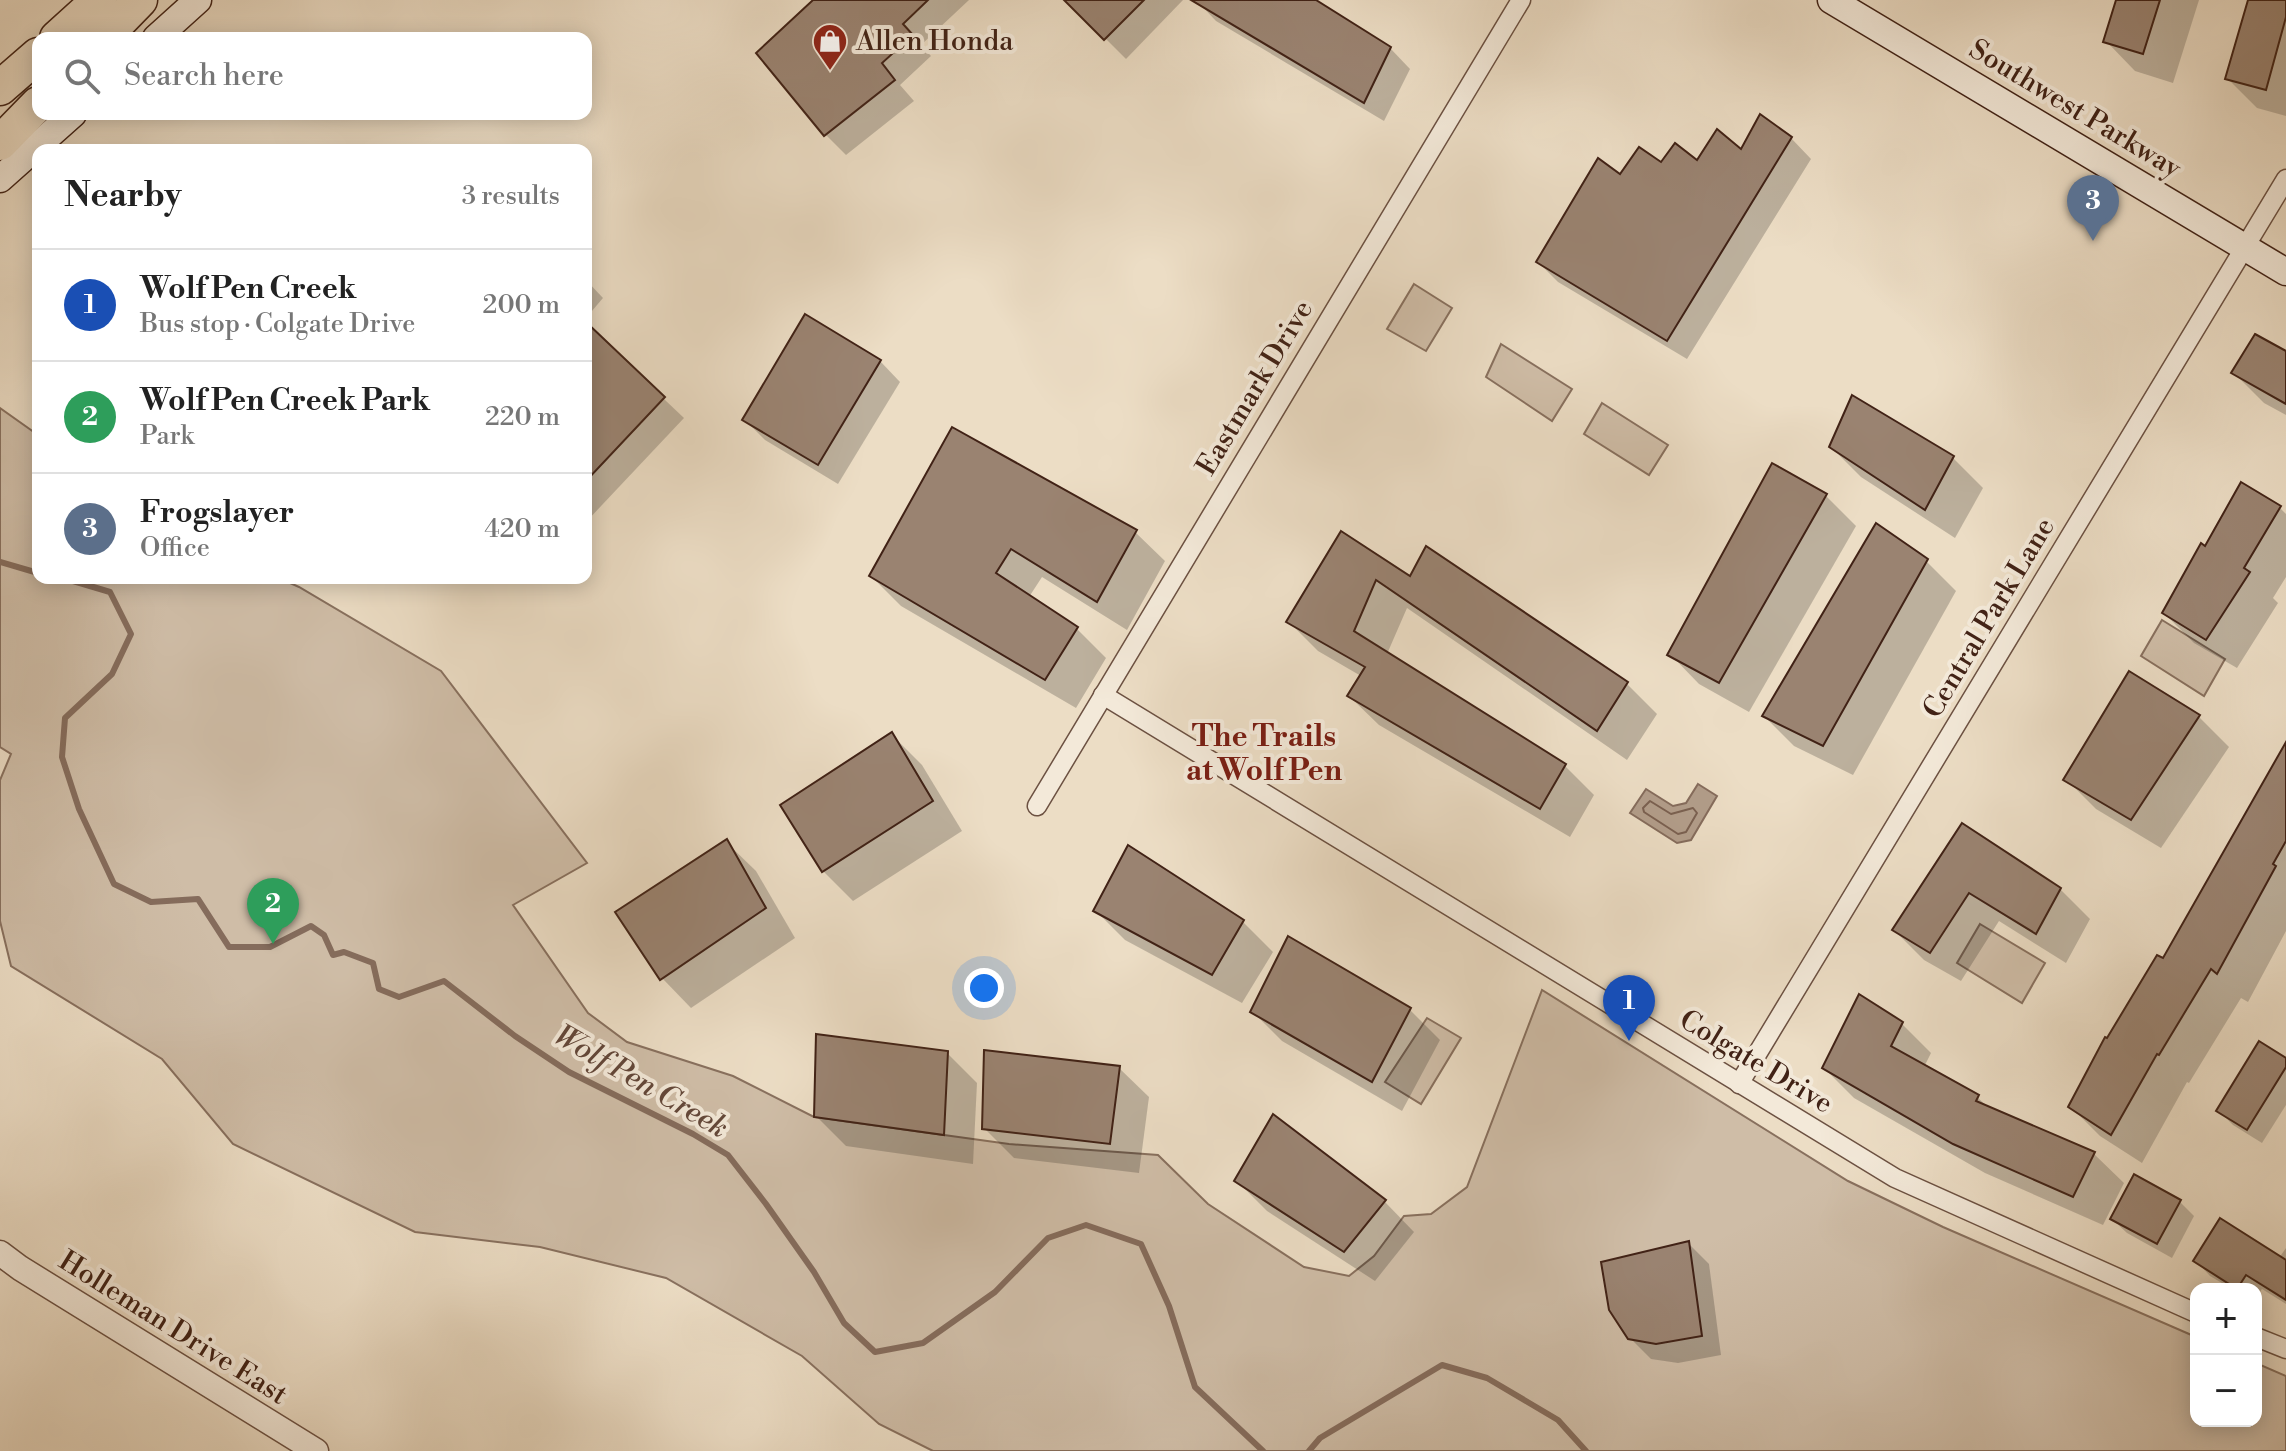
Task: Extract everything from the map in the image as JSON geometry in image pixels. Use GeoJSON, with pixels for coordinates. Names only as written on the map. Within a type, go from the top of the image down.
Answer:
{"type":"FeatureCollection","features":[{"type":"Feature","properties":{"kind":"highway"},"geometry":{"type":"LineString","coordinates":[[64,32],[99,0]]}},
{"type":"Feature","properties":{"kind":"highway"},"geometry":{"type":"LineString","coordinates":[[109,32],[140,0]]}},
{"type":"Feature","properties":{"kind":"highway"},"geometry":{"type":"LineString","coordinates":[[0,88],[32,60]]}},
{"type":"Feature","properties":{"kind":"highway"},"geometry":{"type":"LineString","coordinates":[[0,143],[32,110]]}},
{"type":"Feature","properties":{"kind":"main road"},"geometry":{"type":"LineString","coordinates":[[163,32],[198,0]]}},
{"type":"Feature","properties":{"kind":"main road","name":"Southwest Parkway"},"geometry":{"type":"LineString","coordinates":[[1831,0],[2286,272]]}},
{"type":"Feature","properties":{"kind":"main road"},"geometry":{"type":"LineString","coordinates":[[39,144],[66,120]]}},
{"type":"Feature","properties":{"kind":"main road"},"geometry":{"type":"LineString","coordinates":[[0,179],[32,151]]}},
{"type":"Feature","properties":{"kind":"street","name":"Eastmark Drive"},"geometry":{"type":"LineString","coordinates":[[1037,806],[1521,0]]}},
{"type":"Feature","properties":{"kind":"street","name":"Central Park Lane"},"geometry":{"type":"LineString","coordinates":[[1739,1084],[2286,179]]}},
{"type":"Feature","properties":{"kind":"street","name":"Colgate Drive"},"geometry":{"type":"LineString","coordinates":[[1103,695],[1895,1178],[2190,1310]]}},
{"type":"Feature","properties":{"kind":"street","name":"Holleman Drive East"},"geometry":{"type":"LineString","coordinates":[[0,1253],[316,1451]]}},
{"type":"Feature","properties":{"kind":"street"},"geometry":{"type":"LineString","coordinates":[[2262,1339],[2286,1349]]}},
{"type":"Feature","properties":{"kind":"shaded area"},"geometry":{"type":"Polygon","coordinates":[[[1414,284],[1452,308],[1426,351],[1387,329],[1414,284]]]}},
{"type":"Feature","properties":{"kind":"shaded area"},"geometry":{"type":"Polygon","coordinates":[[[1501,344],[1572,389],[1552,421],[1486,377],[1501,344]]]}},
{"type":"Feature","properties":{"kind":"shaded area"},"geometry":{"type":"Polygon","coordinates":[[[1602,403],[1668,445],[1649,475],[1584,434],[1602,403]]]}},
{"type":"Feature","properties":{"kind":"shaded area"},"geometry":{"type":"Polygon","coordinates":[[[0,408],[32,431],[32,584],[292,584],[441,671],[587,863],[513,905],[588,1013],[627,1042],[733,1076],[814,1117],[1009,1144],[1158,1155],[1208,1204],[1304,1267],[1349,1276],[1374,1256],[1404,1216],[1431,1214],[1467,1187],[1542,990],[1848,1181],[1943,1227],[2190,1334],[2190,1427],[2262,1427],[2262,1366],[2286,1376],[2286,1451],[933,1451],[879,1424],[802,1356],[666,1278],[540,1247],[415,1232],[233,1144],[162,1059],[11,966],[0,921],[0,780],[11,754],[0,747],[0,408]]]}},
{"type":"Feature","properties":{"kind":"shaded area"},"geometry":{"type":"Polygon","coordinates":[[[2162,620],[2225,659],[2204,696],[2141,656],[2162,620]]]}},
{"type":"Feature","properties":{"kind":"shaded area"},"geometry":{"type":"Polygon","coordinates":[[[1980,924],[2045,963],[2022,1003],[1957,963],[1980,924]]]}},
{"type":"Feature","properties":{"kind":"shaded area"},"geometry":{"type":"Polygon","coordinates":[[[1427,1018],[1461,1038],[1421,1104],[1385,1082],[1427,1018]]]}},
{"type":"Feature","properties":{"kind":"water"},"geometry":{"type":"Polygon","coordinates":[[[1698,784],[1717,796],[1691,840],[1677,843],[1630,813],[1646,789],[1673,806],[1686,803],[1698,784]]]}},
{"type":"Feature","properties":{"kind":"building","name":"Allen Honda"},"geometry":{"type":"Polygon","coordinates":[[[813,0],[928,0],[903,24],[913,35],[882,63],[895,80],[824,136],[756,53],[813,0]]]}},
{"type":"Feature","properties":{"kind":"building"},"geometry":{"type":"Polygon","coordinates":[[[1064,0],[1144,0],[1104,40],[1064,0]]]}},
{"type":"Feature","properties":{"kind":"building"},"geometry":{"type":"Polygon","coordinates":[[[1191,0],[1316,0],[1391,47],[1364,103],[1191,0]]]}},
{"type":"Feature","properties":{"kind":"building"},"geometry":{"type":"Polygon","coordinates":[[[2116,0],[2160,0],[2143,54],[2103,42],[2116,0]]]}},
{"type":"Feature","properties":{"kind":"building"},"geometry":{"type":"Polygon","coordinates":[[[2248,0],[2286,0],[2286,17],[2266,90],[2225,79],[2248,0]]]}},
{"type":"Feature","properties":{"kind":"building"},"geometry":{"type":"Polygon","coordinates":[[[1760,114],[1792,137],[1667,341],[1536,262],[1598,158],[1620,174],[1639,147],[1661,162],[1675,143],[1697,160],[1717,129],[1741,149],[1760,114]]]}},
{"type":"Feature","properties":{"kind":"building"},"geometry":{"type":"Polygon","coordinates":[[[805,314],[881,360],[818,465],[742,420],[805,314]]]}},
{"type":"Feature","properties":{"kind":"building"},"geometry":{"type":"Polygon","coordinates":[[[592,328],[665,397],[592,475],[592,328]]]}},
{"type":"Feature","properties":{"kind":"building"},"geometry":{"type":"Polygon","coordinates":[[[2255,334],[2286,351],[2286,404],[2231,373],[2255,334]]]}},
{"type":"Feature","properties":{"kind":"building"},"geometry":{"type":"Polygon","coordinates":[[[1852,395],[1954,456],[1925,510],[1829,447],[1852,395]]]}},
{"type":"Feature","properties":{"kind":"building"},"geometry":{"type":"Polygon","coordinates":[[[952,427],[1137,530],[1097,602],[1011,549],[996,573],[1078,627],[1045,680],[869,576],[952,427]]]}},
{"type":"Feature","properties":{"kind":"building"},"geometry":{"type":"Polygon","coordinates":[[[1772,463],[1827,494],[1719,683],[1667,655],[1772,463]]]}},
{"type":"Feature","properties":{"kind":"building"},"geometry":{"type":"Polygon","coordinates":[[[2241,482],[2281,506],[2244,568],[2250,572],[2206,640],[2162,613],[2201,543],[2205,546],[2241,482]]]}},
{"type":"Feature","properties":{"kind":"building"},"geometry":{"type":"Polygon","coordinates":[[[1876,523],[1928,559],[1823,746],[1762,716],[1876,523]]]}},
{"type":"Feature","properties":{"kind":"building"},"geometry":{"type":"Polygon","coordinates":[[[1341,531],[1410,576],[1426,546],[1628,682],[1597,731],[1376,580],[1354,631],[1566,764],[1540,809],[1347,696],[1365,667],[1286,622],[1341,531]]]}},
{"type":"Feature","properties":{"kind":"building"},"geometry":{"type":"Polygon","coordinates":[[[2129,671],[2200,715],[2131,820],[2063,780],[2129,671]]]}},
{"type":"Feature","properties":{"kind":"building"},"geometry":{"type":"Polygon","coordinates":[[[892,732],[933,801],[822,872],[780,805],[892,732]]]}},
{"type":"Feature","properties":{"kind":"building"},"geometry":{"type":"Polygon","coordinates":[[[2286,742],[2286,841],[2273,864],[2276,866],[2217,974],[2211,969],[2111,1135],[2068,1107],[2105,1037],[2157,955],[2163,958],[2286,742]]]}},
{"type":"Feature","properties":{"kind":"building"},"geometry":{"type":"Polygon","coordinates":[[[1962,823],[2061,888],[2036,934],[1969,893],[1930,953],[1892,930],[1962,823]]]}},
{"type":"Feature","properties":{"kind":"building"},"geometry":{"type":"Polygon","coordinates":[[[727,839],[766,908],[660,980],[615,912],[727,839]]]}},
{"type":"Feature","properties":{"kind":"building"},"geometry":{"type":"Polygon","coordinates":[[[1128,845],[1244,920],[1212,975],[1093,911],[1128,845]]]}},
{"type":"Feature","properties":{"kind":"building"},"geometry":{"type":"Polygon","coordinates":[[[1288,936],[1411,1008],[1372,1082],[1250,1012],[1288,936]]]}},
{"type":"Feature","properties":{"kind":"building"},"geometry":{"type":"Polygon","coordinates":[[[1859,994],[1903,1022],[1891,1046],[1979,1095],[1976,1101],[2095,1152],[2073,1197],[1953,1144],[1822,1068],[1859,994]]]}},
{"type":"Feature","properties":{"kind":"building"},"geometry":{"type":"Polygon","coordinates":[[[816,1034],[948,1051],[944,1135],[814,1117],[816,1034]]]}},
{"type":"Feature","properties":{"kind":"building"},"geometry":{"type":"Polygon","coordinates":[[[2259,1041],[2286,1058],[2286,1067],[2247,1130],[2216,1111],[2259,1041]]]}},
{"type":"Feature","properties":{"kind":"building"},"geometry":{"type":"Polygon","coordinates":[[[984,1050],[1120,1066],[1110,1144],[982,1129],[984,1050]]]}},
{"type":"Feature","properties":{"kind":"building"},"geometry":{"type":"Polygon","coordinates":[[[1273,1114],[1386,1200],[1344,1252],[1234,1181],[1273,1114]]]}},
{"type":"Feature","properties":{"kind":"building"},"geometry":{"type":"Polygon","coordinates":[[[2134,1174],[2181,1200],[2157,1244],[2110,1219],[2134,1174]]]}},
{"type":"Feature","properties":{"kind":"building"},"geometry":{"type":"Polygon","coordinates":[[[2220,1218],[2286,1260],[2286,1300],[2246,1275],[2241,1283],[2228,1283],[2193,1261],[2220,1218]]]}},
{"type":"Feature","properties":{"kind":"building"},"geometry":{"type":"Polygon","coordinates":[[[1689,1241],[1702,1336],[1656,1344],[1628,1339],[1609,1310],[1601,1262],[1689,1241]]]}},
{"type":"Feature","properties":{"kind":"waterway","name":"Wolf Pen Creek"},"geometry":{"type":"LineString","coordinates":[[0,562],[32,571]]}},
{"type":"Feature","properties":{"kind":"waterway","name":"Wolf Pen Creek"},"geometry":{"type":"LineString","coordinates":[[83,584],[110,592],[131,634],[112,674],[65,718],[62,757],[79,809],[114,884],[151,902],[198,899],[229,947],[270,947],[311,926],[324,935],[333,955],[344,952],[373,963],[379,989],[399,997],[444,981],[515,1036],[569,1072],[693,1134],[728,1155],[814,1272],[844,1323],[875,1352],[923,1343],[995,1292],[1048,1238],[1086,1225],[1141,1244],[1169,1306],[1195,1387],[1263,1451]]}},
{"type":"Feature","properties":{"kind":"waterway","name":"Wolf Pen Creek"},"geometry":{"type":"LineString","coordinates":[[1309,1451],[1320,1438],[1442,1365],[1487,1378],[1558,1420],[1586,1451]]}},
{"type":"Feature","properties":{"kind":"place","name":"Allen Honda"},"geometry":{"type":"Point","coordinates":[830,72]}},
{"type":"Feature","properties":{"kind":"place","name":"Frogslayer"},"geometry":{"type":"Point","coordinates":[2093,241]}},
{"type":"Feature","properties":{"kind":"place","name":"Wolf Pen Creek Park"},"geometry":{"type":"Point","coordinates":[273,944]}},
{"type":"Feature","properties":{"kind":"place","name":"Wolf Pen Creek"},"geometry":{"type":"Point","coordinates":[1629,1041]}},
{"type":"Feature","properties":{"kind":"district","name":"The Trails at Wolf Pen"},"geometry":{"type":"Point","coordinates":[1264,754]}}]}
